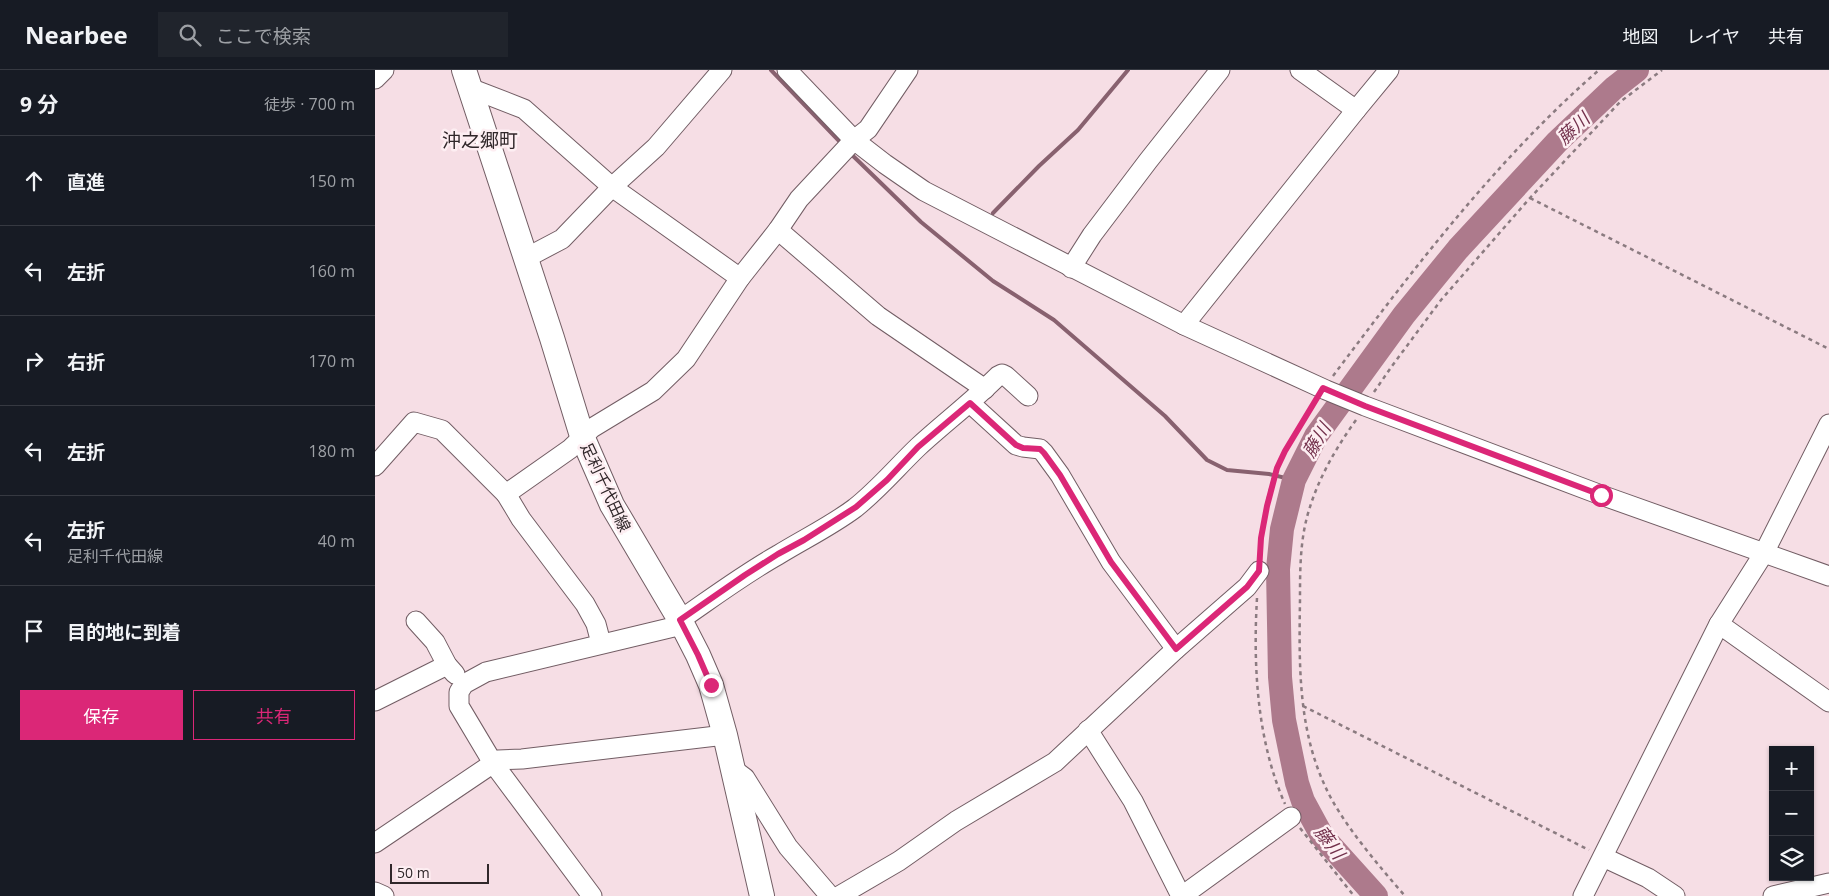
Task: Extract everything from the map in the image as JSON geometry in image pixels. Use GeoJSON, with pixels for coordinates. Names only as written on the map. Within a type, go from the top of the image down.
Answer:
{"type":"FeatureCollection","features":[{"type":"Feature","properties":{"kind":"main road","name":"足利千代田線"},"geometry":{"type":"LineString","coordinates":[[467,79],[553,338],[582,436],[612,505],[681,623],[711,685],[725,735],[762,896]]}},
{"type":"Feature","properties":{"kind":"street"},"geometry":{"type":"LineString","coordinates":[[375,79],[384,70]]}},
{"type":"Feature","properties":{"kind":"street"},"geometry":{"type":"LineString","coordinates":[[525,258],[562,239],[655,147],[722,70]]}},
{"type":"Feature","properties":{"kind":"street"},"geometry":{"type":"LineString","coordinates":[[787,70],[854,140],[923,191],[1184,325],[1363,406],[1601,495],[1829,576]]}},
{"type":"Feature","properties":{"kind":"street"},"geometry":{"type":"LineString","coordinates":[[506,494],[570,449],[582,436],[593,428],[653,391],[686,359],[740,278],[778,230],[799,199],[854,140],[868,129],[908,70]]}},
{"type":"Feature","properties":{"kind":"street"},"geometry":{"type":"LineString","coordinates":[[1071,268],[1092,234],[1220,70]]}},
{"type":"Feature","properties":{"kind":"street"},"geometry":{"type":"LineString","coordinates":[[1300,70],[1356,110]]}},
{"type":"Feature","properties":{"kind":"street"},"geometry":{"type":"LineString","coordinates":[[1184,325],[1389,70]]}},
{"type":"Feature","properties":{"kind":"street"},"geometry":{"type":"LineString","coordinates":[[467,79],[524,109],[612,188],[740,278]]}},
{"type":"Feature","properties":{"kind":"street"},"geometry":{"type":"LineString","coordinates":[[778,230],[878,316],[985,389]]}},
{"type":"Feature","properties":{"kind":"street"},"geometry":{"type":"LineString","coordinates":[[592,896],[493,764],[459,706],[459,692],[464,684],[487,672],[601,643],[671,629],[745,575],[856,507],[887,480],[918,447],[970,403],[997,376],[1002,374],[1029,396]]}},
{"type":"Feature","properties":{"kind":"street"},"geometry":{"type":"LineString","coordinates":[[970,403],[1016,445],[1023,448],[1040,449],[1044,453],[1065,482],[1111,562],[1176,649]]}},
{"type":"Feature","properties":{"kind":"street"},"geometry":{"type":"LineString","coordinates":[[377,461],[414,422],[442,430],[506,494],[521,519],[585,604],[596,624],[601,643]]}},
{"type":"Feature","properties":{"kind":"street"},"geometry":{"type":"LineString","coordinates":[[1583,896],[1719,624],[1764,553],[1829,424]]}},
{"type":"Feature","properties":{"kind":"street"},"geometry":{"type":"LineString","coordinates":[[839,896],[899,861],[956,821],[1047,768],[1176,649],[1247,587],[1259,571]]}},
{"type":"Feature","properties":{"kind":"street"},"geometry":{"type":"LineString","coordinates":[[416,622],[435,642],[447,665],[464,684]]}},
{"type":"Feature","properties":{"kind":"street"},"geometry":{"type":"LineString","coordinates":[[1719,624],[1829,702]]}},
{"type":"Feature","properties":{"kind":"street"},"geometry":{"type":"LineString","coordinates":[[375,701],[447,665]]}},
{"type":"Feature","properties":{"kind":"street"},"geometry":{"type":"LineString","coordinates":[[1088,730],[1133,802],[1181,896],[1291,818]]}},
{"type":"Feature","properties":{"kind":"street"},"geometry":{"type":"LineString","coordinates":[[375,842],[499,760],[522,759],[725,735]]}},
{"type":"Feature","properties":{"kind":"street"},"geometry":{"type":"LineString","coordinates":[[733,769],[745,778],[788,847],[830,896]]}},
{"type":"Feature","properties":{"kind":"street"},"geometry":{"type":"LineString","coordinates":[[1603,857],[1648,878],[1675,896]]}},
{"type":"Feature","properties":{"kind":"street"},"geometry":{"type":"LineString","coordinates":[[1773,896],[1829,884]]}},
{"type":"Feature","properties":{"kind":"street"},"geometry":{"type":"LineString","coordinates":[[375,892],[384,896]]}},
{"type":"Feature","properties":{"kind":"path"},"geometry":{"type":"LineString","coordinates":[[1354,896],[1291,818],[1279,790],[1264,736],[1258,690],[1257,605],[1261,538],[1273,479],[1285,451],[1324,389],[1401,284],[1483,186],[1574,92],[1599,70]]}},
{"type":"Feature","properties":{"kind":"path"},"geometry":{"type":"LineString","coordinates":[[1405,896],[1339,812],[1325,786],[1308,738],[1303,706],[1299,647],[1301,549],[1303,531],[1314,492],[1324,471],[1363,406],[1441,300],[1531,198],[1620,102],[1662,70]]}},
{"type":"Feature","properties":{"kind":"path"},"geometry":{"type":"LineString","coordinates":[[1531,198],[1829,349]]}},
{"type":"Feature","properties":{"kind":"path"},"geometry":{"type":"LineString","coordinates":[[1303,706],[1603,857]]}},
{"type":"Feature","properties":{"kind":"waterway"},"geometry":{"type":"LineString","coordinates":[[771,70],[842,144]]}},
{"type":"Feature","properties":{"kind":"waterway"},"geometry":{"type":"LineString","coordinates":[[993,213],[1078,130],[1128,70]]}},
{"type":"Feature","properties":{"kind":"waterway","name":"藤川"},"geometry":{"type":"LineString","coordinates":[[1376,896],[1322,836],[1303,801],[1297,783],[1284,720],[1280,677],[1278,569],[1282,529],[1294,480],[1316,436],[1404,315],[1458,249],[1557,142],[1614,88],[1637,70]]}},
{"type":"Feature","properties":{"kind":"waterway"},"geometry":{"type":"LineString","coordinates":[[850,153],[921,222],[993,281],[1054,320],[1165,416],[1207,460],[1227,470],[1269,474],[1294,480]]}},
{"type":"Feature","properties":{"kind":"district","name":"沖之郷町"},"geometry":{"type":"Point","coordinates":[480,140]}},
{"type":"Feature","properties":{"kind":"route"},"geometry":{"type":"LineString","coordinates":[[711,685],[680,620],[778,554],[847,514],[887,480],[918,447],[970,403],[1016,445],[1023,448],[1040,449],[1044,453],[1060,475],[1111,562],[1176,649],[1247,587],[1259,571],[1261,538],[1273,479],[1285,451],[1323,388],[1365,406],[1601,495]]}}]}
